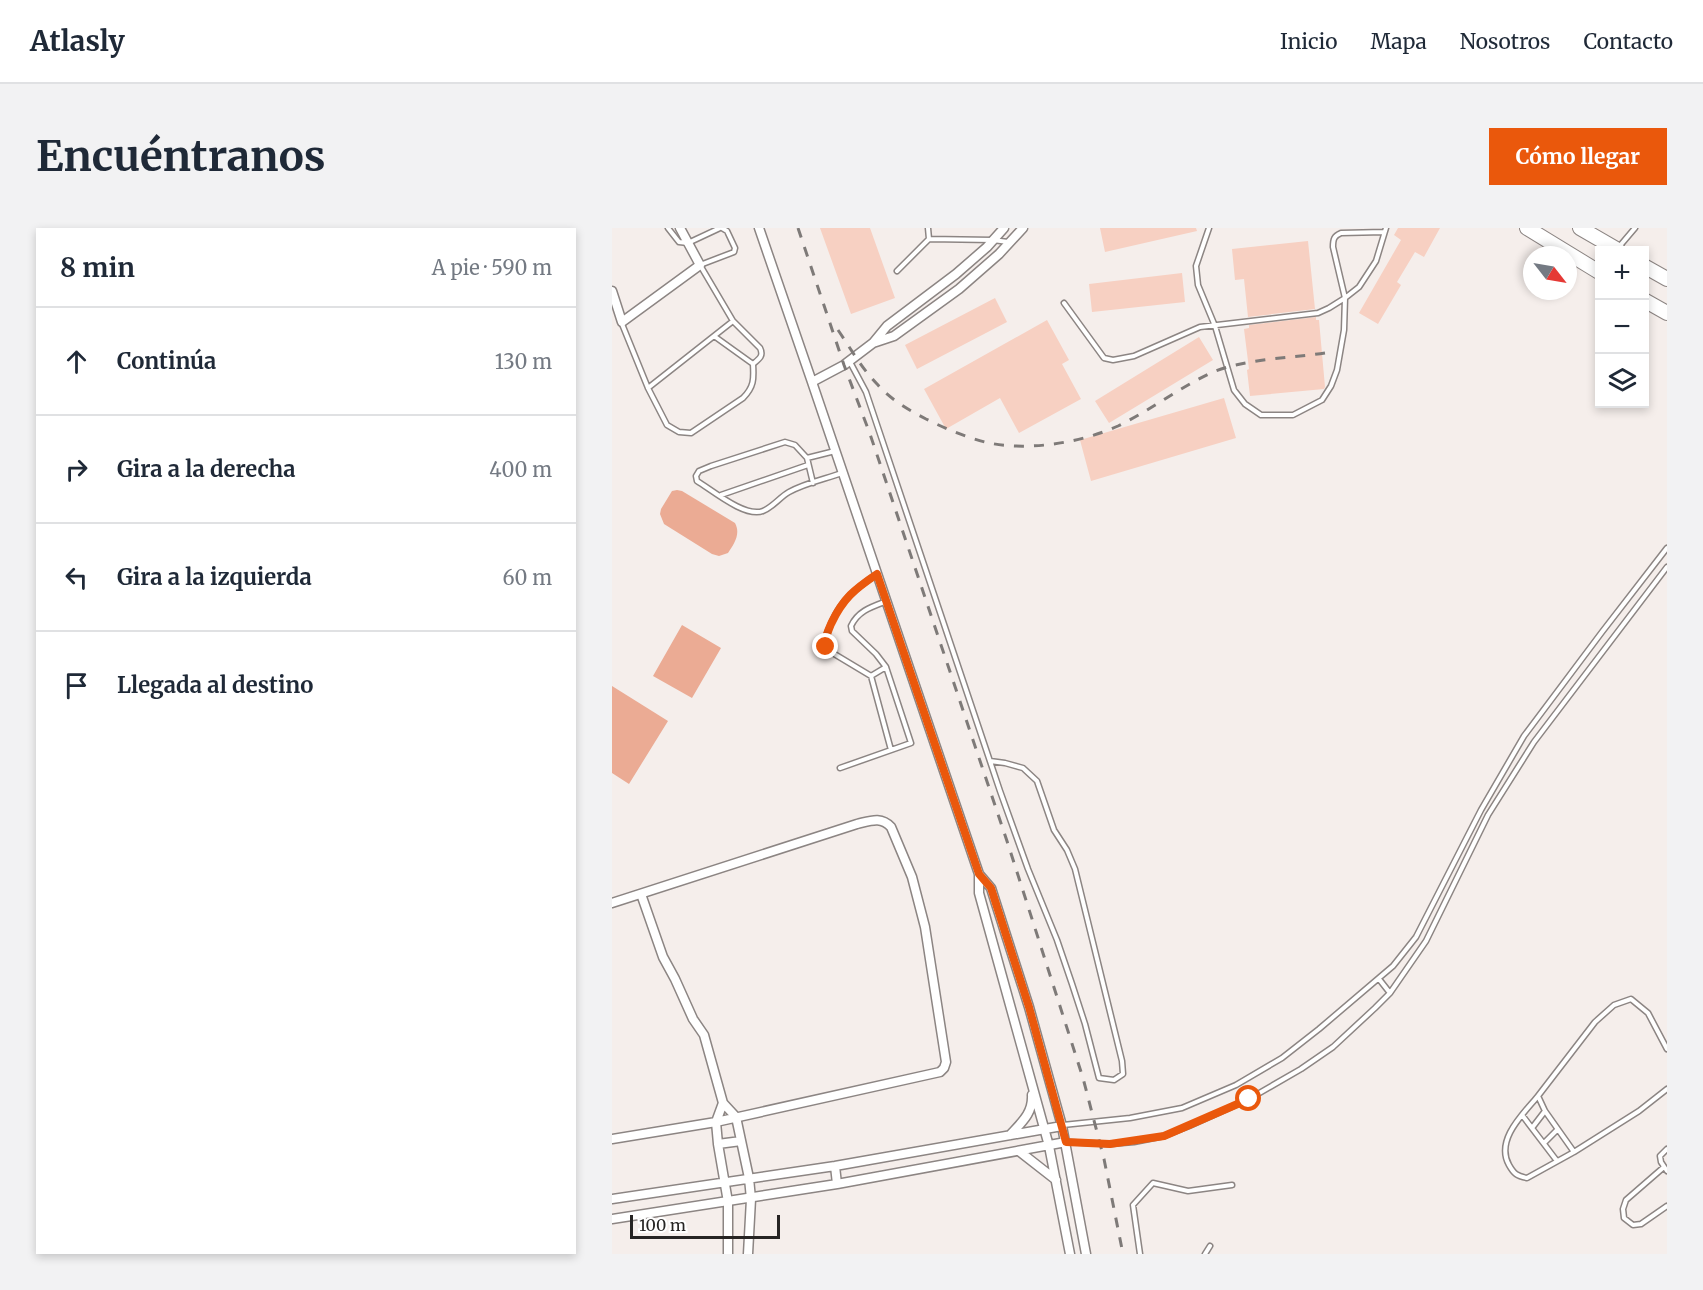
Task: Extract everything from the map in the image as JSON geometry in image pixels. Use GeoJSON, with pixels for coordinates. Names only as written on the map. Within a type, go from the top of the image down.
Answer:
{"type":"FeatureCollection","features":[{"type":"Feature","properties":{"kind":"main road"},"geometry":{"type":"LineString","coordinates":[[1527,228],[1595,270]]}},
{"type":"Feature","properties":{"kind":"main road"},"geometry":{"type":"LineString","coordinates":[[1580,228],[1610,246]]}},
{"type":"Feature","properties":{"kind":"main road"},"geometry":{"type":"LineString","coordinates":[[1649,269],[1667,279]]}},
{"type":"Feature","properties":{"kind":"main road"},"geometry":{"type":"LineString","coordinates":[[1649,303],[1667,313]]}},
{"type":"Feature","properties":{"kind":"street"},"geometry":{"type":"LineString","coordinates":[[612,291],[622,322],[700,265],[680,228]]}},
{"type":"Feature","properties":{"kind":"street"},"geometry":{"type":"LineString","coordinates":[[759,228],[979,874],[979,893],[1045,1129],[1070,1254]]}},
{"type":"Feature","properties":{"kind":"street"},"geometry":{"type":"LineString","coordinates":[[812,382],[849,361],[873,343],[887,326],[956,274],[987,247],[1004,228]]}},
{"type":"Feature","properties":{"kind":"street"},"geometry":{"type":"LineString","coordinates":[[873,343],[894,336],[959,289],[1012,242],[1023,228]]}},
{"type":"Feature","properties":{"kind":"street"},"geometry":{"type":"LineString","coordinates":[[612,903],[872,820],[879,819],[888,823],[912,877],[926,927],[946,1062],[940,1072],[716,1122],[612,1139]]}},
{"type":"Feature","properties":{"kind":"street"},"geometry":{"type":"LineString","coordinates":[[979,874],[991,888],[1029,1007],[1066,1142],[1086,1254]]}},
{"type":"Feature","properties":{"kind":"street"},"geometry":{"type":"LineString","coordinates":[[641,894],[663,957],[693,1019],[704,1035],[723,1103],[736,1117],[749,1178],[751,1199],[748,1254]]}},
{"type":"Feature","properties":{"kind":"street"},"geometry":{"type":"LineString","coordinates":[[1010,1135],[1026,1118],[1033,1104],[1032,1079]]}},
{"type":"Feature","properties":{"kind":"street"},"geometry":{"type":"LineString","coordinates":[[723,1103],[716,1122],[728,1202],[728,1254]]}},
{"type":"Feature","properties":{"kind":"street"},"geometry":{"type":"LineString","coordinates":[[612,1199],[835,1166],[1062,1126]]}},
{"type":"Feature","properties":{"kind":"street"},"geometry":{"type":"LineString","coordinates":[[718,1144],[741,1141]]}},
{"type":"Feature","properties":{"kind":"street"},"geometry":{"type":"LineString","coordinates":[[612,1219],[751,1199],[1066,1142]]}},
{"type":"Feature","properties":{"kind":"street"},"geometry":{"type":"LineString","coordinates":[[1019,1151],[1056,1180]]}},
{"type":"Feature","properties":{"kind":"street"},"geometry":{"type":"LineString","coordinates":[[835,1166],[837,1184]]}},
{"type":"Feature","properties":{"kind":"lane"},"geometry":{"type":"LineString","coordinates":[[668,228],[679,242],[688,243],[721,228],[727,231],[735,249],[734,252],[700,265],[733,321],[760,348],[762,356],[753,364]]}},
{"type":"Feature","properties":{"kind":"lane"},"geometry":{"type":"LineString","coordinates":[[928,228],[929,238]]}},
{"type":"Feature","properties":{"kind":"lane"},"geometry":{"type":"LineString","coordinates":[[1064,303],[1104,358],[1113,360],[1134,356],[1200,327],[1215,326],[1318,313],[1329,308],[1345,298],[1359,288],[1376,261],[1385,230],[1341,233],[1335,236],[1333,241],[1345,298],[1344,330],[1337,370],[1322,400],[1293,416],[1261,415],[1245,404],[1234,390],[1215,326],[1198,285],[1196,266],[1209,228]]}},
{"type":"Feature","properties":{"kind":"lane"},"geometry":{"type":"LineString","coordinates":[[1620,246],[1635,228]]}},
{"type":"Feature","properties":{"kind":"lane"},"geometry":{"type":"LineString","coordinates":[[897,272],[929,238],[1012,242]]}},
{"type":"Feature","properties":{"kind":"lane"},"geometry":{"type":"LineString","coordinates":[[648,388],[733,321]]}},
{"type":"Feature","properties":{"kind":"lane"},"geometry":{"type":"LineString","coordinates":[[622,322],[648,388],[667,425],[679,432],[691,433],[743,398],[750,391],[754,379],[753,364]]}},
{"type":"Feature","properties":{"kind":"lane"},"geometry":{"type":"LineString","coordinates":[[714,336],[753,364]]}},
{"type":"Feature","properties":{"kind":"lane"},"geometry":{"type":"LineString","coordinates":[[849,361],[866,392],[990,761],[1028,869],[1057,940],[1085,1024],[1099,1078],[1114,1080],[1123,1074],[1122,1061],[1075,869],[1067,850],[1054,830],[1037,781],[1023,768],[990,761]]}},
{"type":"Feature","properties":{"kind":"lane"},"geometry":{"type":"LineString","coordinates":[[813,483],[807,458],[795,445],[785,442],[711,466],[699,471],[696,476],[697,481],[740,508],[761,512],[788,493],[843,473]]}},
{"type":"Feature","properties":{"kind":"lane"},"geometry":{"type":"LineString","coordinates":[[807,458],[836,451]]}},
{"type":"Feature","properties":{"kind":"lane"},"geometry":{"type":"LineString","coordinates":[[720,496],[808,465]]}},
{"type":"Feature","properties":{"kind":"lane"},"geometry":{"type":"LineString","coordinates":[[1062,1126],[1130,1118],[1182,1108],[1236,1085],[1282,1058],[1393,966],[1416,937],[1480,810],[1524,736],[1667,548]]}},
{"type":"Feature","properties":{"kind":"lane"},"geometry":{"type":"LineString","coordinates":[[1066,1142],[1110,1144],[1164,1136],[1249,1099],[1301,1069],[1333,1047],[1390,993],[1425,941],[1488,816],[1534,742],[1667,567]]}},
{"type":"Feature","properties":{"kind":"lane"},"geometry":{"type":"LineString","coordinates":[[877,574],[844,599],[825,643],[831,652],[871,676],[891,750]]}},
{"type":"Feature","properties":{"kind":"lane"},"geometry":{"type":"LineString","coordinates":[[840,768],[911,743],[886,667],[850,626],[855,617],[864,610],[886,601]]}},
{"type":"Feature","properties":{"kind":"lane"},"geometry":{"type":"LineString","coordinates":[[871,676],[886,667]]}},
{"type":"Feature","properties":{"kind":"lane"},"geometry":{"type":"LineString","coordinates":[[1378,979],[1390,993]]}},
{"type":"Feature","properties":{"kind":"lane"},"geometry":{"type":"LineString","coordinates":[[1667,1049],[1648,1013],[1639,1004],[1631,999],[1614,1005],[1595,1022],[1522,1115],[1508,1137],[1505,1158],[1513,1172],[1527,1178],[1574,1152],[1639,1111],[1667,1089]]}},
{"type":"Feature","properties":{"kind":"lane"},"geometry":{"type":"LineString","coordinates":[[1538,1096],[1557,1130],[1574,1152]]}},
{"type":"Feature","properties":{"kind":"lane"},"geometry":{"type":"LineString","coordinates":[[1532,1128],[1545,1111]]}},
{"type":"Feature","properties":{"kind":"lane"},"geometry":{"type":"LineString","coordinates":[[1522,1115],[1557,1161]]}},
{"type":"Feature","properties":{"kind":"lane"},"geometry":{"type":"LineString","coordinates":[[1544,1143],[1557,1130]]}},
{"type":"Feature","properties":{"kind":"lane"},"geometry":{"type":"LineString","coordinates":[[1667,1149],[1660,1156],[1660,1162],[1665,1169],[1626,1200],[1623,1209],[1624,1218],[1633,1224],[1641,1224],[1667,1206]]}},
{"type":"Feature","properties":{"kind":"lane"},"geometry":{"type":"LineString","coordinates":[[1140,1254],[1133,1205],[1153,1183],[1188,1191],[1232,1185]]}},
{"type":"Feature","properties":{"kind":"lane"},"geometry":{"type":"LineString","coordinates":[[1205,1254],[1210,1245]]}},
{"type":"Feature","properties":{"kind":"shaded area"},"geometry":{"type":"Polygon","coordinates":[[[677,490],[735,523],[737,535],[728,553],[719,556],[712,554],[664,524],[660,514],[661,509],[672,491],[677,490]]]}},
{"type":"Feature","properties":{"kind":"shaded area"},"geometry":{"type":"Polygon","coordinates":[[[682,625],[721,648],[692,698],[653,676],[682,625]]]}},
{"type":"Feature","properties":{"kind":"shaded area"},"geometry":{"type":"Polygon","coordinates":[[[612,686],[668,721],[629,784],[612,773],[612,686]]]}},
{"type":"Feature","properties":{"kind":"building"},"geometry":{"type":"Polygon","coordinates":[[[820,228],[870,228],[895,298],[851,314],[820,228]]]}},
{"type":"Feature","properties":{"kind":"building"},"geometry":{"type":"Polygon","coordinates":[[[1100,228],[1196,228],[1197,231],[1105,252],[1100,228]]]}},
{"type":"Feature","properties":{"kind":"building"},"geometry":{"type":"Polygon","coordinates":[[[1398,228],[1440,228],[1424,257],[1415,252],[1397,282],[1401,285],[1378,324],[1359,313],[1401,240],[1394,235],[1398,228]]]}},
{"type":"Feature","properties":{"kind":"building"},"geometry":{"type":"Polygon","coordinates":[[[1308,241],[1315,309],[1248,317],[1244,279],[1235,280],[1232,249],[1308,241]]]}},
{"type":"Feature","properties":{"kind":"building"},"geometry":{"type":"Polygon","coordinates":[[[1182,273],[1185,302],[1092,312],[1089,284],[1182,273]]]}},
{"type":"Feature","properties":{"kind":"building"},"geometry":{"type":"Polygon","coordinates":[[[995,298],[1007,322],[917,369],[905,345],[995,298]]]}},
{"type":"Feature","properties":{"kind":"building"},"geometry":{"type":"Polygon","coordinates":[[[1316,317],[1316,320],[1319,320],[1324,389],[1250,396],[1244,329],[1249,328],[1249,325],[1316,317]]]}},
{"type":"Feature","properties":{"kind":"building"},"geometry":{"type":"Polygon","coordinates":[[[1047,320],[1069,360],[1062,364],[1081,399],[1019,433],[1000,398],[946,429],[924,389],[1047,320]]]}},
{"type":"Feature","properties":{"kind":"building"},"geometry":{"type":"Polygon","coordinates":[[[1199,337],[1213,360],[1109,423],[1095,401],[1199,337]]]}},
{"type":"Feature","properties":{"kind":"building"},"geometry":{"type":"Polygon","coordinates":[[[1224,398],[1236,438],[1091,481],[1080,440],[1224,398]]]}},
{"type":"Feature","properties":{"kind":"railway"},"geometry":{"type":"LineString","coordinates":[[798,228],[1008,844],[1083,1078],[1104,1159],[1123,1254]]}},
{"type":"Feature","properties":{"kind":"railway"},"geometry":{"type":"LineString","coordinates":[[838,330],[872,379],[900,404],[962,435],[985,442],[1017,446],[1053,444],[1103,432],[1130,420],[1201,378],[1226,368],[1253,362],[1325,353]]}},
{"type":"Feature","properties":{"kind":"route"},"geometry":{"type":"LineString","coordinates":[[826,647],[827,633],[844,599],[877,574],[979,874],[991,888],[1029,1007],[1066,1142],[1110,1144],[1164,1136],[1249,1099]]}}]}
